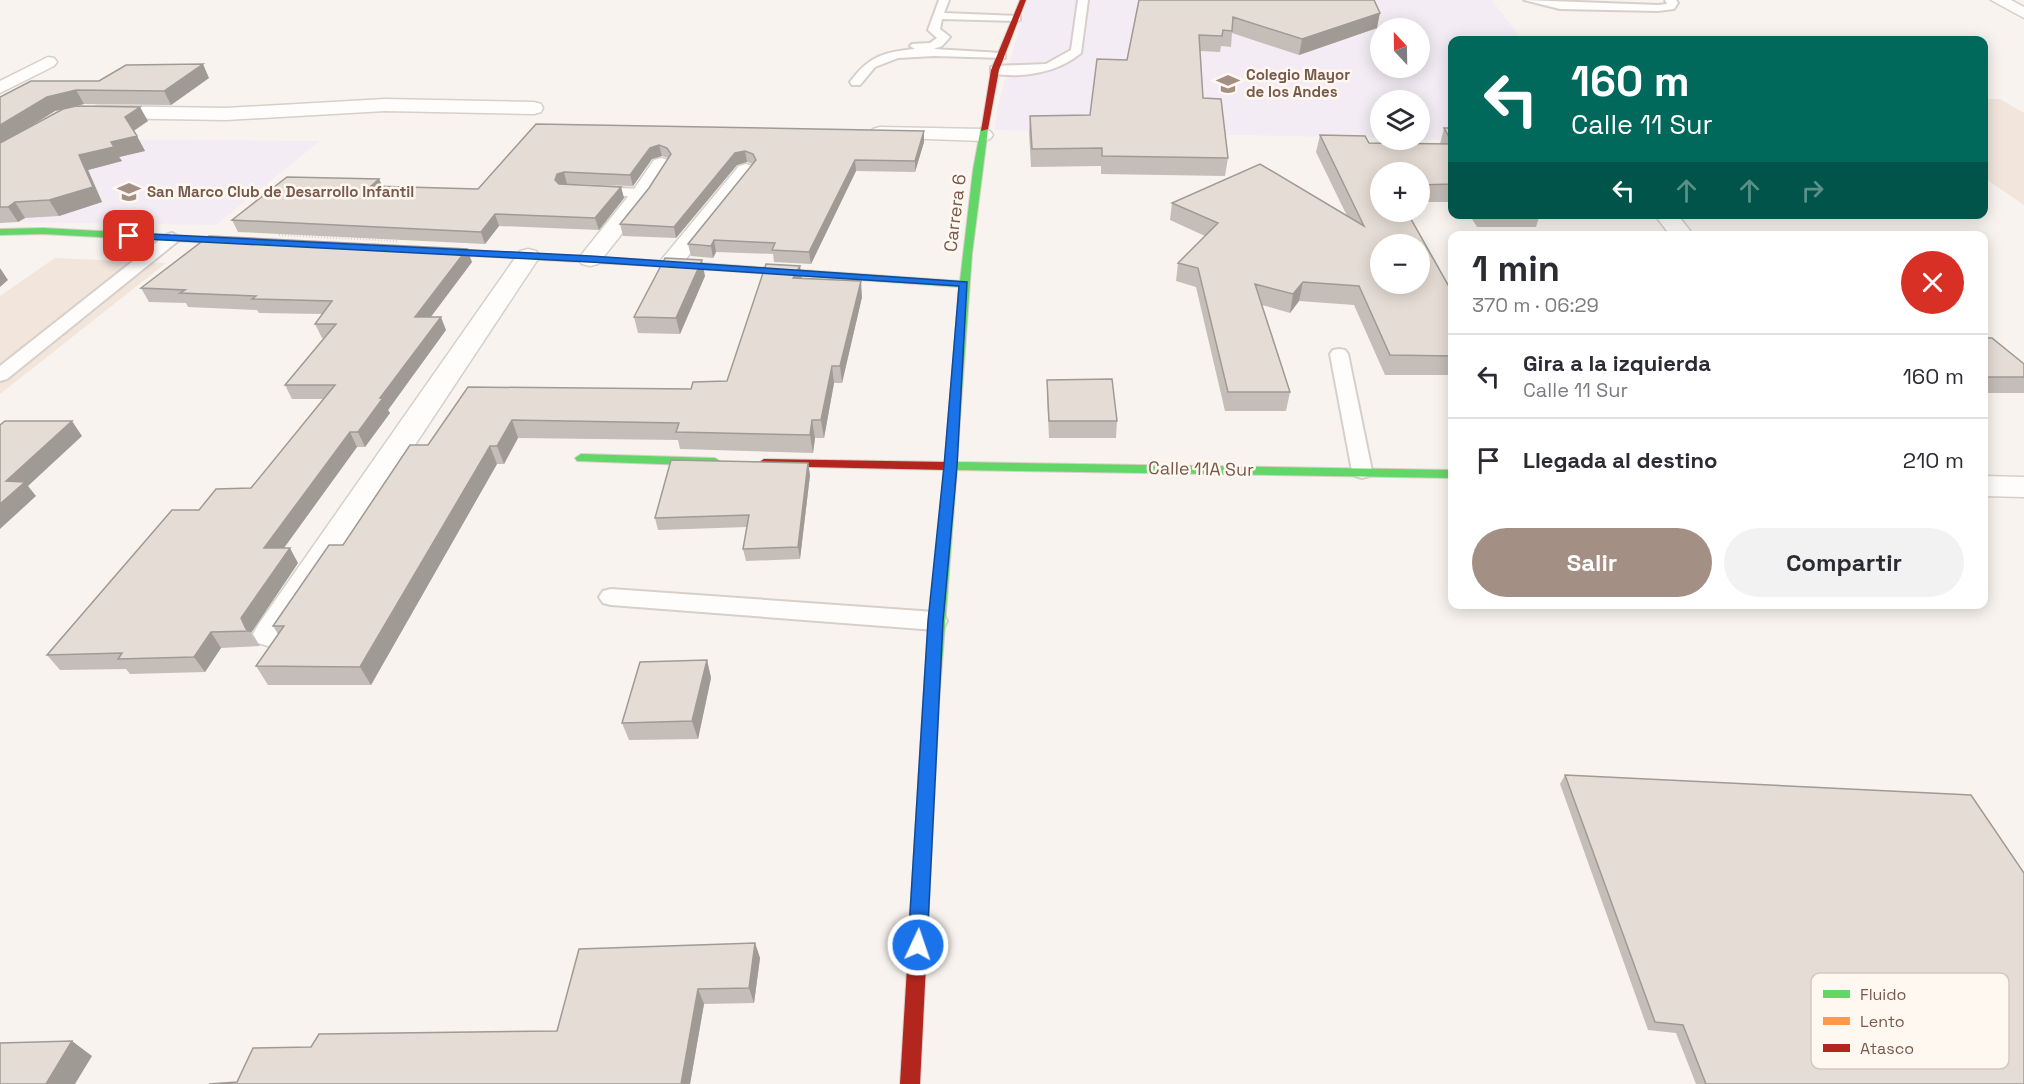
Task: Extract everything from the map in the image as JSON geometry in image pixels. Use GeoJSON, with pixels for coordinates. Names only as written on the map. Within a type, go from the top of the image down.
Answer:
{"type":"FeatureCollection","features":[{"type":"Feature","properties":{"kind":"main road","name":"Carrera 6"},"geometry":{"type":"LineString","coordinates":[[910,1084],[935,621],[951,466],[964,284],[983,135],[995,70],[1023,0]]}},
{"type":"Feature","properties":{"kind":"main road"},"geometry":{"type":"LineString","coordinates":[[0,232],[43,231],[267,243]]}},
{"type":"Feature","properties":{"kind":"main road"},"geometry":{"type":"LineString","coordinates":[[410,250],[591,259],[964,284]]}},
{"type":"Feature","properties":{"kind":"main road"},"geometry":{"type":"LineString","coordinates":[[581,458],[731,462]]}},
{"type":"Feature","properties":{"kind":"main road","name":"Calle 11A Sur"},"geometry":{"type":"LineString","coordinates":[[754,463],[1448,474]]}},
{"type":"Feature","properties":{"kind":"street"},"geometry":{"type":"LineString","coordinates":[[1999,0],[2024,13]]}},
{"type":"Feature","properties":{"kind":"street"},"geometry":{"type":"LineString","coordinates":[[0,88],[48,62]]}},
{"type":"Feature","properties":{"kind":"street"},"geometry":{"type":"LineString","coordinates":[[77,113],[226,114],[385,105],[534,108]]}},
{"type":"Feature","properties":{"kind":"street"},"geometry":{"type":"LineString","coordinates":[[865,133],[983,135]]}},
{"type":"Feature","properties":{"kind":"street"},"geometry":{"type":"LineString","coordinates":[[591,259],[642,193],[661,164]]}},
{"type":"Feature","properties":{"kind":"street"},"geometry":{"type":"LineString","coordinates":[[670,264],[746,170]]}},
{"type":"Feature","properties":{"kind":"street"},"geometry":{"type":"LineString","coordinates":[[1669,219],[1679,231]]}},
{"type":"Feature","properties":{"kind":"street"},"geometry":{"type":"LineString","coordinates":[[270,634],[528,256]]}},
{"type":"Feature","properties":{"kind":"street"},"geometry":{"type":"LineString","coordinates":[[1988,486],[2024,487]]}},
{"type":"Feature","properties":{"kind":"lane"},"geometry":{"type":"LineString","coordinates":[[891,56],[875,54],[873,50],[882,45],[935,46],[939,43],[944,37],[934,30],[944,0]]}},
{"type":"Feature","properties":{"kind":"lane"},"geometry":{"type":"LineString","coordinates":[[995,70],[1037,70],[1054,66],[1072,56],[1077,51],[1083,0]]}},
{"type":"Feature","properties":{"kind":"lane"},"geometry":{"type":"LineString","coordinates":[[1529,0],[1560,6],[1658,8],[1670,7],[1673,3],[1670,0]]}},
{"type":"Feature","properties":{"kind":"lane"},"geometry":{"type":"LineString","coordinates":[[938,16],[1016,18]]}},
{"type":"Feature","properties":{"kind":"lane"},"geometry":{"type":"LineString","coordinates":[[906,46],[923,52]]}},
{"type":"Feature","properties":{"kind":"lane"},"geometry":{"type":"LineString","coordinates":[[856,82],[872,63],[891,56],[923,52],[1000,56]]}},
{"type":"Feature","properties":{"kind":"lane"},"geometry":{"type":"LineString","coordinates":[[578,191],[642,193]]}},
{"type":"Feature","properties":{"kind":"lane"},"geometry":{"type":"LineString","coordinates":[[0,375],[172,238]]}},
{"type":"Feature","properties":{"kind":"lane"},"geometry":{"type":"LineString","coordinates":[[1339,354],[1362,471]]}},
{"type":"Feature","properties":{"kind":"lane"},"geometry":{"type":"LineString","coordinates":[[612,597],[935,621]]}},
{"type":"Feature","properties":{"kind":"shaded area","name":"Colegio Mayor de los Andes"},"geometry":{"type":"Polygon","coordinates":[[[1027,0],[1492,0],[1519,36],[1448,36],[1448,140],[1430,139],[1430,90],[1370,90],[1370,138],[995,130],[997,110],[1027,0]]]}},
{"type":"Feature","properties":{"kind":"shaded area"},"geometry":{"type":"Polygon","coordinates":[[[1988,99],[2000,99],[2024,113],[2024,205],[1988,180],[1988,99]]]}},
{"type":"Feature","properties":{"kind":"shaded area","name":"San Marco Club de Desarrollo Infantil"},"geometry":{"type":"Polygon","coordinates":[[[38,139],[320,141],[216,225],[0,222],[0,161],[38,139]]]}},
{"type":"Feature","properties":{"kind":"shaded area"},"geometry":{"type":"Polygon","coordinates":[[[55,258],[166,263],[0,394],[0,296],[55,258]]]}},
{"type":"Feature","properties":{"kind":"building"},"geometry":{"type":"Polygon","coordinates":[[[1139,0],[1374,0],[1380,13],[1302,39],[1233,17],[1232,31],[1223,30],[1222,36],[1199,35],[1203,98],[1221,99],[1228,158],[1102,156],[1102,148],[1032,149],[1030,116],[1090,115],[1097,59],[1127,60],[1139,0]]]}},
{"type":"Feature","properties":{"kind":"building"},"geometry":{"type":"Polygon","coordinates":[[[203,64],[164,91],[76,90],[47,97],[0,125],[0,97],[31,81],[99,81],[126,65],[203,64]]]}},
{"type":"Feature","properties":{"kind":"building"},"geometry":{"type":"Polygon","coordinates":[[[76,106],[140,107],[125,117],[137,136],[111,142],[114,147],[79,155],[93,187],[49,200],[15,202],[8,207],[0,207],[0,143],[63,109],[76,106]]]}},
{"type":"Feature","properties":{"kind":"building"},"geometry":{"type":"Polygon","coordinates":[[[536,124],[924,131],[915,161],[855,160],[809,252],[772,250],[775,243],[714,240],[711,246],[688,244],[756,160],[753,154],[745,151],[735,153],[674,227],[620,224],[649,188],[671,154],[667,148],[659,145],[650,148],[630,175],[564,172],[557,174],[555,180],[559,184],[621,187],[595,218],[495,214],[481,232],[232,220],[287,177],[379,179],[371,186],[478,189],[536,124]]]}},
{"type":"Feature","properties":{"kind":"building"},"geometry":{"type":"Polygon","coordinates":[[[1320,135],[1365,136],[1370,143],[1370,150],[1430,150],[1430,144],[1448,144],[1448,184],[1430,185],[1430,162],[1370,162],[1370,222],[1413,222],[1419,234],[1370,234],[1370,294],[1430,294],[1430,253],[1448,285],[1448,356],[1390,355],[1359,286],[1303,282],[1293,294],[1255,284],[1290,392],[1228,392],[1198,268],[1178,263],[1218,223],[1172,203],[1260,164],[1364,226],[1320,135]]]}},
{"type":"Feature","properties":{"kind":"building"},"geometry":{"type":"Polygon","coordinates":[[[209,236],[467,249],[415,317],[441,317],[380,398],[383,398],[358,432],[350,432],[264,548],[290,548],[241,618],[246,629],[250,631],[211,632],[194,657],[118,659],[122,653],[47,655],[172,510],[199,510],[216,489],[251,488],[335,385],[285,385],[336,324],[315,324],[332,301],[252,299],[256,296],[180,293],[185,290],[141,288],[209,236]]]}},
{"type":"Feature","properties":{"kind":"building"},"geometry":{"type":"Polygon","coordinates":[[[665,258],[702,260],[676,318],[634,317],[665,258]]]}},
{"type":"Feature","properties":{"kind":"building"},"geometry":{"type":"Polygon","coordinates":[[[766,264],[800,266],[793,278],[861,281],[840,366],[832,366],[821,420],[812,420],[810,435],[676,432],[679,423],[512,420],[497,446],[490,446],[360,667],[256,666],[284,626],[273,626],[329,545],[343,545],[410,445],[428,445],[468,387],[691,389],[693,382],[727,381],[766,264]]]}},
{"type":"Feature","properties":{"kind":"building"},"geometry":{"type":"Polygon","coordinates":[[[1988,338],[1992,338],[2024,364],[2024,377],[1988,377],[1988,338]]]}},
{"type":"Feature","properties":{"kind":"building"},"geometry":{"type":"Polygon","coordinates":[[[1112,379],[1117,421],[1049,421],[1047,380],[1112,379]]]}},
{"type":"Feature","properties":{"kind":"building"},"geometry":{"type":"Polygon","coordinates":[[[5,421],[72,421],[6,481],[25,482],[0,504],[0,425],[5,421]]]}},
{"type":"Feature","properties":{"kind":"building"},"geometry":{"type":"Polygon","coordinates":[[[671,460],[808,463],[798,547],[743,549],[749,515],[655,518],[671,460]]]}},
{"type":"Feature","properties":{"kind":"building"},"geometry":{"type":"Polygon","coordinates":[[[707,660],[692,721],[622,723],[640,662],[707,660]]]}},
{"type":"Feature","properties":{"kind":"building"},"geometry":{"type":"Polygon","coordinates":[[[1565,775],[1971,795],[2024,873],[2024,1084],[1706,1084],[1683,1025],[1655,1022],[1565,775]]]}},
{"type":"Feature","properties":{"kind":"building"},"geometry":{"type":"Polygon","coordinates":[[[755,943],[749,988],[698,989],[681,1084],[209,1084],[237,1082],[253,1048],[311,1047],[319,1034],[557,1031],[579,949],[755,943]]]}},
{"type":"Feature","properties":{"kind":"building"},"geometry":{"type":"Polygon","coordinates":[[[72,1041],[46,1084],[0,1084],[0,1043],[72,1041]]]}},
{"type":"Feature","properties":{"kind":"traffic: fast"},"geometry":{"type":"LineString","coordinates":[[931,703],[967,254],[984,129]]}},
{"type":"Feature","properties":{"kind":"traffic: fast"},"geometry":{"type":"LineString","coordinates":[[0,232],[43,231],[249,242]]}},
{"type":"Feature","properties":{"kind":"traffic: fast"},"geometry":{"type":"LineString","coordinates":[[686,265],[964,284]]}},
{"type":"Feature","properties":{"kind":"traffic: fast"},"geometry":{"type":"LineString","coordinates":[[581,458],[715,462]]}},
{"type":"Feature","properties":{"kind":"traffic: fast"},"geometry":{"type":"LineString","coordinates":[[947,466],[1448,474]]}},
{"type":"Feature","properties":{"kind":"traffic: slow"},"geometry":{"type":"LineString","coordinates":[[424,251],[686,265]]}},
{"type":"Feature","properties":{"kind":"traffic: jam"},"geometry":{"type":"LineString","coordinates":[[984,129],[995,70],[1023,0]]}},
{"type":"Feature","properties":{"kind":"traffic: jam"},"geometry":{"type":"LineString","coordinates":[[764,463],[947,466]]}},
{"type":"Feature","properties":{"kind":"traffic: jam"},"geometry":{"type":"LineString","coordinates":[[910,1084],[931,703]]}},
{"type":"Feature","properties":{"kind":"place","name":"Colegio Mayor de los Andes"},"geometry":{"type":"Point","coordinates":[1228,84]}},
{"type":"Feature","properties":{"kind":"place","name":"San Marco Club de Desarrollo Infantil"},"geometry":{"type":"Point","coordinates":[129,192]}},
{"type":"Feature","properties":{"kind":"route"},"geometry":{"type":"LineString","coordinates":[[129,236],[591,259],[964,284],[951,466],[935,621],[918,945]]}}]}
